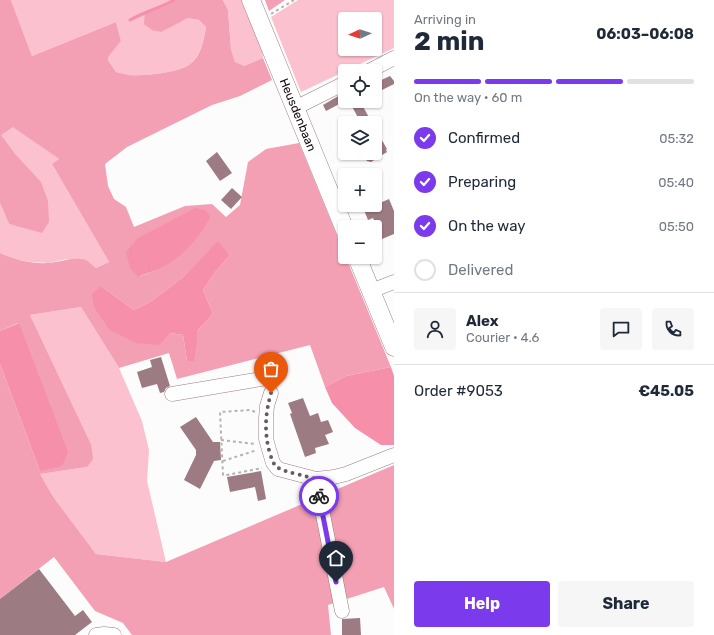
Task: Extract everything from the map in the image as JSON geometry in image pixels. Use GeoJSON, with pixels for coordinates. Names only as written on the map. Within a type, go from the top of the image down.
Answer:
{"type":"FeatureCollection","features":[{"type":"Feature","properties":{"kind":"main road","name":"Heusdenbaan"},"geometry":{"type":"LineString","coordinates":[[251,0],[341,220]]}},
{"type":"Feature","properties":{"kind":"main road"},"geometry":{"type":"LineString","coordinates":[[359,264],[394,347]]}},
{"type":"Feature","properties":{"kind":"street"},"geometry":{"type":"LineString","coordinates":[[382,64],[394,58]]}},
{"type":"Feature","properties":{"kind":"street"},"geometry":{"type":"LineString","coordinates":[[295,108],[338,86]]}},
{"type":"Feature","properties":{"kind":"street"},"geometry":{"type":"LineString","coordinates":[[371,292],[394,282]]}},
{"type":"Feature","properties":{"kind":"street"},"geometry":{"type":"LineString","coordinates":[[172,394],[267,378]]}},
{"type":"Feature","properties":{"kind":"street"},"geometry":{"type":"LineString","coordinates":[[271,393],[267,406],[266,439],[273,463],[278,468],[316,479],[334,477],[346,474],[394,455]]}},
{"type":"Feature","properties":{"kind":"street"},"geometry":{"type":"LineString","coordinates":[[316,479],[342,611]]}},
{"type":"Feature","properties":{"kind":"street"},"geometry":{"type":"LineString","coordinates":[[96,635],[114,635]]}},
{"type":"Feature","properties":{"kind":"path"},"geometry":{"type":"LineString","coordinates":[[259,21],[294,0]]}},
{"type":"Feature","properties":{"kind":"path"},"geometry":{"type":"LineString","coordinates":[[266,418],[251,410],[220,412],[223,474],[225,475],[275,466]]}},
{"type":"Feature","properties":{"kind":"path"},"geometry":{"type":"LineString","coordinates":[[221,440],[268,446]]}},
{"type":"Feature","properties":{"kind":"path"},"geometry":{"type":"LineString","coordinates":[[222,462],[268,446]]}},
{"type":"Feature","properties":{"kind":"shaded area"},"geometry":{"type":"Polygon","coordinates":[[[0,0],[11,0],[32,56],[116,22],[121,41],[108,57],[108,60],[116,72],[135,75],[170,72],[190,64],[197,57],[203,42],[206,27],[199,20],[188,18],[161,32],[152,30],[144,24],[145,12],[162,7],[174,0],[223,0],[228,10],[231,49],[235,62],[244,66],[263,58],[272,80],[240,96],[212,105],[127,147],[105,164],[108,186],[114,199],[126,207],[134,227],[185,206],[212,204],[226,217],[240,205],[248,162],[266,149],[299,143],[338,238],[338,264],[349,264],[391,367],[346,376],[325,387],[310,345],[177,379],[169,353],[119,368],[81,307],[30,315],[91,444],[93,459],[87,467],[40,474],[54,498],[96,554],[166,562],[394,465],[394,609],[384,587],[328,605],[331,635],[132,635],[123,623],[95,611],[54,557],[0,599],[0,364],[40,471],[18,323],[0,331],[0,253],[18,260],[36,263],[82,259],[86,260],[96,268],[109,262],[52,164],[59,159],[13,127],[1,135],[16,155],[41,182],[48,201],[49,222],[42,233],[9,224],[0,203],[0,0]],[[218,242],[182,278],[153,300],[134,310],[101,286],[102,319],[108,329],[183,335],[187,361],[197,341],[197,331],[213,314],[203,290],[216,271],[230,255],[218,242]],[[190,246],[138,277],[164,267],[190,246]]]}},
{"type":"Feature","properties":{"kind":"shaded area"},"geometry":{"type":"Polygon","coordinates":[[[11,0],[174,0],[162,7],[145,12],[182,21],[188,18],[199,20],[206,27],[199,52],[190,64],[170,72],[129,75],[116,72],[107,57],[121,41],[116,22],[32,56],[11,0]]]}},
{"type":"Feature","properties":{"kind":"shaded area"},"geometry":{"type":"Polygon","coordinates":[[[223,0],[242,0],[262,50],[263,58],[244,66],[235,63],[231,49],[228,10],[223,0]]]}},
{"type":"Feature","properties":{"kind":"shaded area"},"geometry":{"type":"Polygon","coordinates":[[[265,0],[285,0],[269,11],[265,0]]]}},
{"type":"Feature","properties":{"kind":"shaded area"},"geometry":{"type":"Polygon","coordinates":[[[298,0],[394,0],[394,48],[382,54],[382,12],[338,12],[338,56],[377,56],[360,64],[338,64],[338,74],[301,92],[271,17],[298,0]]]}},
{"type":"Feature","properties":{"kind":"shaded area"},"geometry":{"type":"Polygon","coordinates":[[[13,126],[59,159],[52,164],[109,262],[96,268],[67,259],[49,263],[30,262],[13,259],[0,253],[0,203],[9,224],[22,227],[16,155],[0,135],[13,126]]]}},
{"type":"Feature","properties":{"kind":"shaded area"},"geometry":{"type":"Polygon","coordinates":[[[195,208],[206,210],[210,217],[202,232],[184,252],[164,267],[138,277],[130,268],[126,252],[138,238],[195,208]]]}},
{"type":"Feature","properties":{"kind":"shaded area"},"geometry":{"type":"Polygon","coordinates":[[[218,241],[230,255],[216,271],[203,290],[213,314],[197,331],[194,361],[187,361],[183,335],[170,333],[159,345],[136,343],[108,329],[94,307],[92,294],[101,286],[134,310],[153,300],[182,278],[218,241]]]}},
{"type":"Feature","properties":{"kind":"shaded area"},"geometry":{"type":"Polygon","coordinates":[[[81,307],[119,368],[142,421],[149,450],[147,481],[166,562],[96,554],[54,498],[40,474],[87,467],[91,444],[30,315],[81,307]]]}},
{"type":"Feature","properties":{"kind":"shaded area"},"geometry":{"type":"Polygon","coordinates":[[[19,323],[68,452],[62,466],[40,471],[0,364],[0,331],[19,323]]]}},
{"type":"Feature","properties":{"kind":"shaded area"},"geometry":{"type":"Polygon","coordinates":[[[391,367],[394,376],[394,445],[381,445],[355,428],[332,403],[325,387],[346,376],[391,367]]]}},
{"type":"Feature","properties":{"kind":"building"},"geometry":{"type":"Polygon","coordinates":[[[390,76],[394,81],[394,84],[382,90],[382,80],[390,76]]]}},
{"type":"Feature","properties":{"kind":"building"},"geometry":{"type":"Polygon","coordinates":[[[338,96],[338,105],[326,111],[323,105],[338,96]]]}},
{"type":"Feature","properties":{"kind":"building"},"geometry":{"type":"Polygon","coordinates":[[[353,108],[364,108],[368,116],[357,116],[353,108]]]}},
{"type":"Feature","properties":{"kind":"building"},"geometry":{"type":"Polygon","coordinates":[[[382,140],[387,149],[387,152],[382,155],[382,140]]]}},
{"type":"Feature","properties":{"kind":"building"},"geometry":{"type":"Polygon","coordinates":[[[217,152],[232,173],[220,181],[206,161],[217,152]]]}},
{"type":"Feature","properties":{"kind":"building"},"geometry":{"type":"Polygon","coordinates":[[[232,188],[242,197],[231,209],[221,200],[232,188]]]}},
{"type":"Feature","properties":{"kind":"building"},"geometry":{"type":"Polygon","coordinates":[[[389,199],[394,211],[394,234],[382,239],[382,220],[374,220],[373,218],[368,220],[365,212],[382,212],[382,202],[389,199]]]}},
{"type":"Feature","properties":{"kind":"building"},"geometry":{"type":"Polygon","coordinates":[[[161,357],[170,386],[166,388],[164,392],[160,393],[157,384],[142,388],[137,372],[152,367],[150,360],[161,357]]]}},
{"type":"Feature","properties":{"kind":"building"},"geometry":{"type":"Polygon","coordinates":[[[303,398],[310,416],[318,413],[321,422],[328,420],[333,432],[325,435],[329,444],[315,448],[316,453],[305,457],[290,414],[292,413],[288,403],[303,398]]]}},
{"type":"Feature","properties":{"kind":"building"},"geometry":{"type":"Polygon","coordinates":[[[196,417],[213,442],[220,442],[221,460],[214,461],[200,489],[184,480],[196,455],[196,450],[180,427],[196,417]]]}},
{"type":"Feature","properties":{"kind":"building"},"geometry":{"type":"Polygon","coordinates":[[[261,471],[266,499],[258,501],[255,487],[230,492],[227,477],[261,471]]]}},
{"type":"Feature","properties":{"kind":"building"},"geometry":{"type":"Polygon","coordinates":[[[39,569],[75,616],[83,610],[92,622],[75,635],[0,635],[0,599],[39,569]]]}},
{"type":"Feature","properties":{"kind":"building"},"geometry":{"type":"Polygon","coordinates":[[[360,618],[361,635],[342,635],[342,619],[360,618]]]}},
{"type":"Feature","properties":{"kind":"waterway"},"geometry":{"type":"LineString","coordinates":[[130,20],[174,0]]}},
{"type":"Feature","properties":{"kind":"way so far"},"geometry":{"type":"LineString","coordinates":[[271,393],[267,406],[266,439],[273,463],[278,468],[316,479],[319,496]]}},
{"type":"Feature","properties":{"kind":"route"},"geometry":{"type":"LineString","coordinates":[[319,496],[336,582]]}}]}
